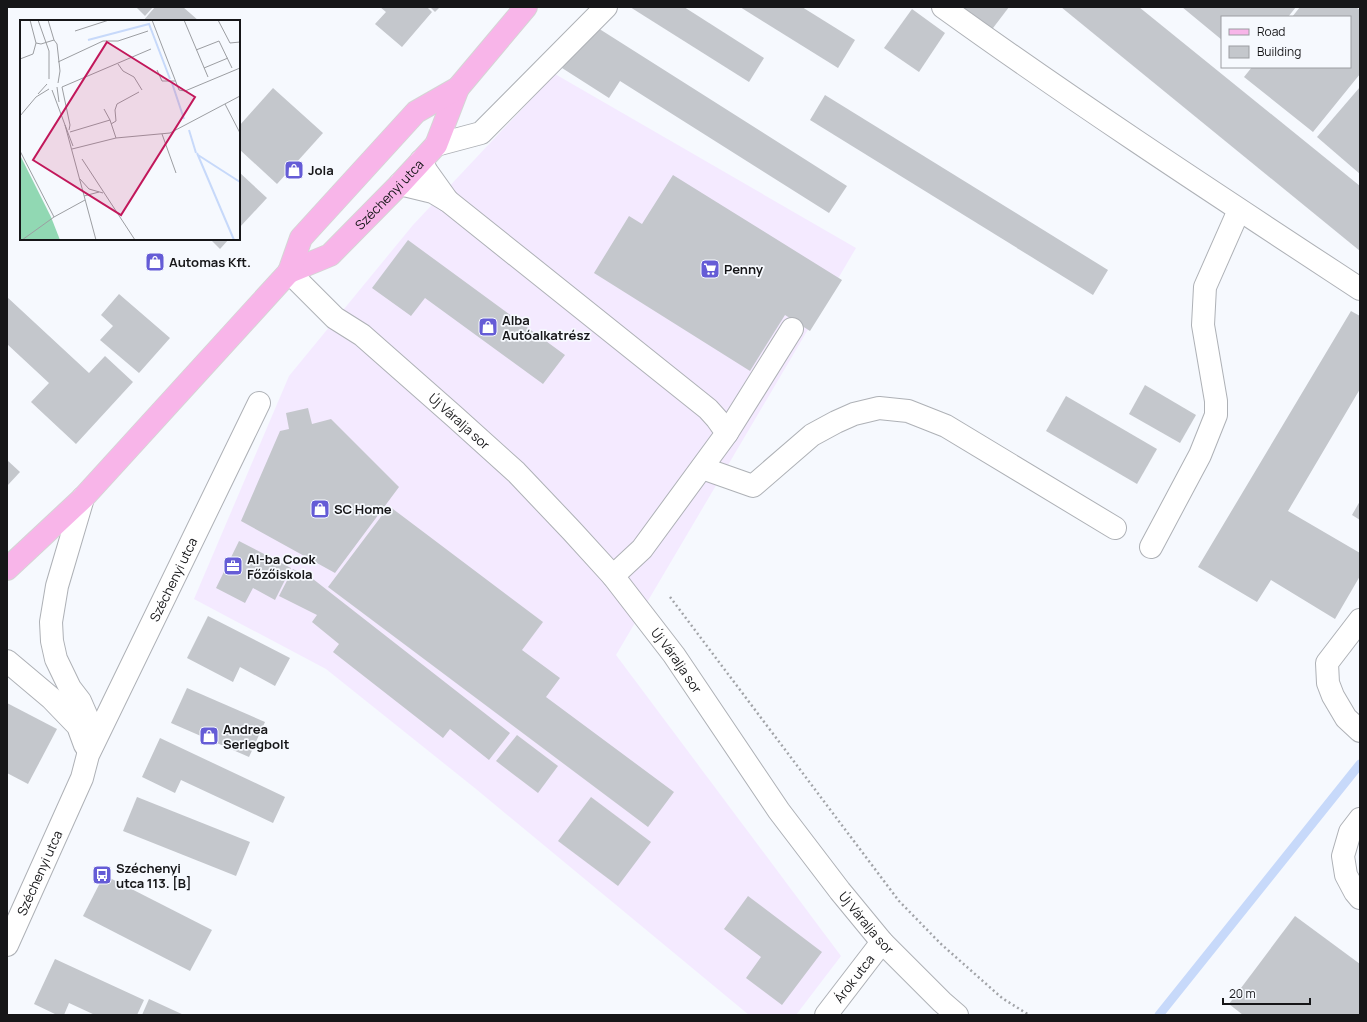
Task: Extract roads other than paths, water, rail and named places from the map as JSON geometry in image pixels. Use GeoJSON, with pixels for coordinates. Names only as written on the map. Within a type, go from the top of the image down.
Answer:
{"type":"FeatureCollection","features":[{"type":"Feature","properties":{"kind":"main road","name":"Széchenyi utca"},"geometry":{"type":"LineString","coordinates":[[289,272],[330,255],[436,145],[458,88],[526,7]]}},
{"type":"Feature","properties":{"kind":"main road","name":"Széchenyi utca"},"geometry":{"type":"LineString","coordinates":[[7,569],[83,498],[289,272],[301,238],[416,112],[458,88]]}},
{"type":"Feature","properties":{"kind":"street"},"geometry":{"type":"LineString","coordinates":[[436,145],[481,133],[606,7]]}},
{"type":"Feature","properties":{"kind":"street"},"geometry":{"type":"LineString","coordinates":[[943,7],[1001,49],[1239,210],[1360,289]]}},
{"type":"Feature","properties":{"kind":"street"},"geometry":{"type":"LineString","coordinates":[[421,160],[427,172],[448,201]]}},
{"type":"Feature","properties":{"kind":"street"},"geometry":{"type":"LineString","coordinates":[[400,184],[433,192],[448,201],[708,409],[717,418],[727,433]]}},
{"type":"Feature","properties":{"kind":"street"},"geometry":{"type":"LineString","coordinates":[[1152,547],[1200,456],[1216,415],[1216,401],[1203,325],[1205,287],[1239,210]]}},
{"type":"Feature","properties":{"kind":"street","name":"Új Váralja sor"},"geometry":{"type":"LineString","coordinates":[[289,272],[342,310],[362,335],[456,417],[516,472],[613,576],[674,655],[779,810],[840,891],[882,942],[957,1015]]}},
{"type":"Feature","properties":{"kind":"street"},"geometry":{"type":"LineString","coordinates":[[613,576],[642,548],[702,468],[727,433],[792,329]]}},
{"type":"Feature","properties":{"kind":"street","name":"Széchenyi utca"},"geometry":{"type":"LineString","coordinates":[[7,945],[82,778],[88,755],[258,403]]}},
{"type":"Feature","properties":{"kind":"street"},"geometry":{"type":"LineString","coordinates":[[702,468],[753,486],[812,435],[836,422],[854,414],[879,408],[908,411],[946,426],[1115,528]]}},
{"type":"Feature","properties":{"kind":"street","name":"Széchenyi utca"},"geometry":{"type":"LineString","coordinates":[[83,498],[57,586],[50,622],[56,659],[70,688],[80,701],[87,717],[88,755]]}},
{"type":"Feature","properties":{"kind":"street"},"geometry":{"type":"LineString","coordinates":[[1360,620],[1327,663],[1328,683],[1334,696],[1346,718],[1360,731]]}},
{"type":"Feature","properties":{"kind":"street"},"geometry":{"type":"LineString","coordinates":[[7,661],[51,698],[78,726],[88,755]]}},
{"type":"Feature","properties":{"kind":"street"},"geometry":{"type":"LineString","coordinates":[[1360,819],[1350,832],[1343,856],[1346,875],[1360,898]]}},
{"type":"Feature","properties":{"kind":"street","name":"Árok utca"},"geometry":{"type":"LineString","coordinates":[[826,1015],[882,942]]}},
{"type":"Feature","properties":{"kind":"waterway"},"geometry":{"type":"LineString","coordinates":[[1159,1015],[1360,764]]}},
{"type":"Feature","properties":{"kind":"place","name":"Jola"},"geometry":{"type":"Point","coordinates":[294,170]}},
{"type":"Feature","properties":{"kind":"place","name":"Automas Kft."},"geometry":{"type":"Point","coordinates":[155,262]}},
{"type":"Feature","properties":{"kind":"place","name":"Penny"},"geometry":{"type":"Point","coordinates":[710,269]}},
{"type":"Feature","properties":{"kind":"place","name":"Alba Autóalkatrész"},"geometry":{"type":"Point","coordinates":[488,327]}},
{"type":"Feature","properties":{"kind":"place","name":"SC Home"},"geometry":{"type":"Point","coordinates":[320,509]}},
{"type":"Feature","properties":{"kind":"place","name":"Al-ba Cook Főzőiskola"},"geometry":{"type":"Point","coordinates":[233,566]}},
{"type":"Feature","properties":{"kind":"place","name":"Andrea Serlegbolt"},"geometry":{"type":"Point","coordinates":[209,736]}},
{"type":"Feature","properties":{"kind":"place","name":"Széchenyi utca 113. [B]"},"geometry":{"type":"Point","coordinates":[102,875]}}]}
